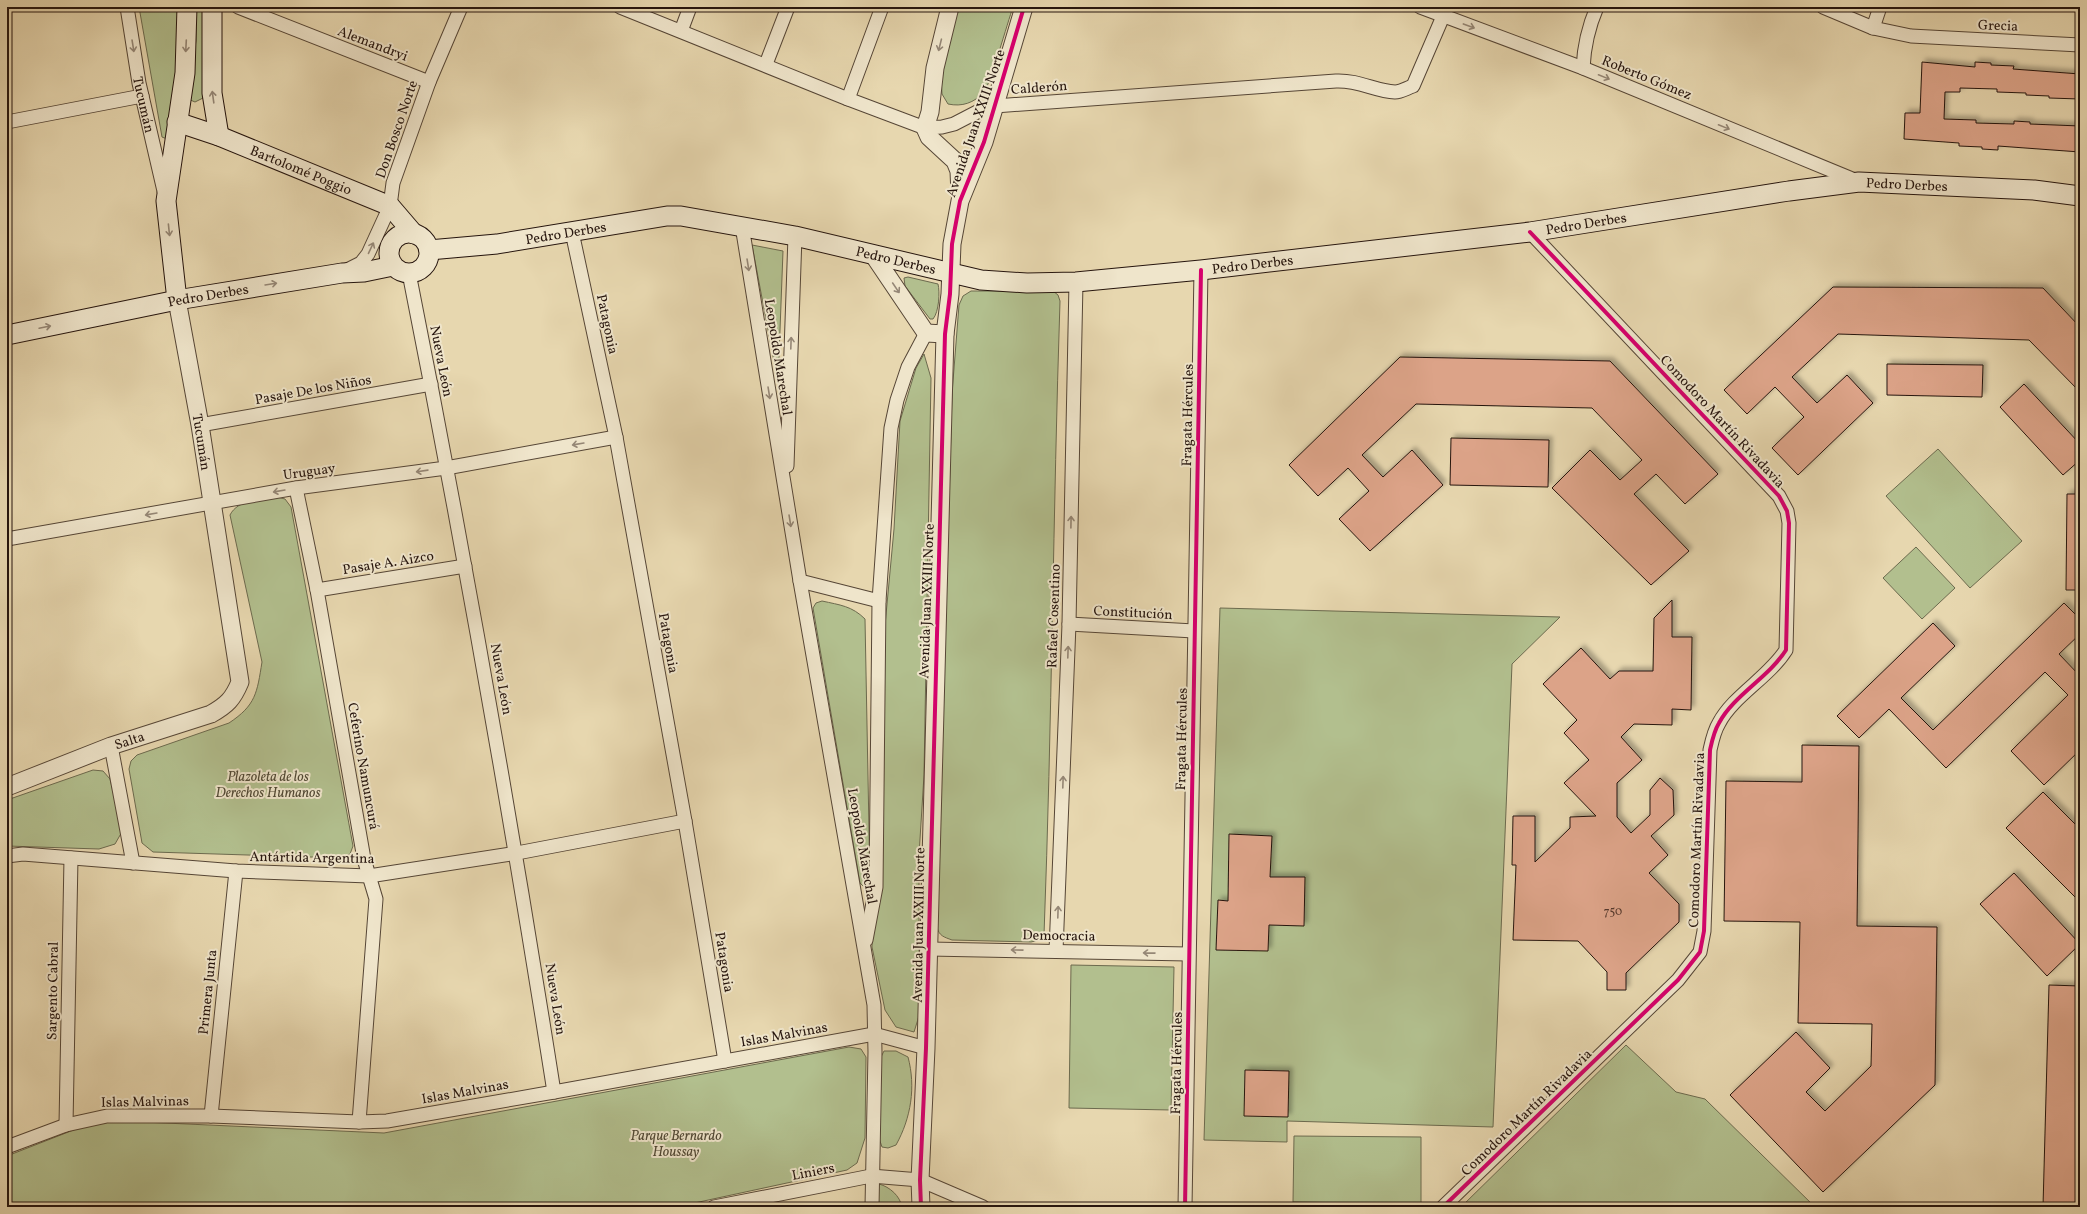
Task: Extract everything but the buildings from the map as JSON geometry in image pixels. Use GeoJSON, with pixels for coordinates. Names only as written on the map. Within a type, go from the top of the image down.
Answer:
{"type":"FeatureCollection","features":[{"type":"Feature","properties":{"kind":"main road","name":"Tucumán"},"geometry":{"type":"LineString","coordinates":[[177,300],[166,201],[184,73],[187,7]]}},
{"type":"Feature","properties":{"kind":"main road"},"geometry":{"type":"LineString","coordinates":[[212,7],[212,93],[219,136]]}},
{"type":"Feature","properties":{"kind":"main road","name":"Bartolomé Poggio"},"geometry":{"type":"LineString","coordinates":[[177,122],[219,136],[390,206],[414,234]]}},
{"type":"Feature","properties":{"kind":"main road","name":"Pedro Derbes"},"geometry":{"type":"LineString","coordinates":[[429,250],[497,244],[681,216],[796,236],[874,256],[981,280],[1027,283],[1076,282],[1201,270],[1530,232],[1789,191],[1859,182],[2034,190],[2080,196]]}},
{"type":"Feature","properties":{"kind":"main road"},"geometry":{"type":"LineString","coordinates":[[406,234],[414,234],[426,243],[429,250],[424,266],[418,271],[401,270],[389,258],[389,250],[392,242],[398,236],[406,234]]}},
{"type":"Feature","properties":{"kind":"main road","name":"Pedro Derbes"},"geometry":{"type":"LineString","coordinates":[[7,335],[177,300],[342,273],[401,270]]}},
{"type":"Feature","properties":{"kind":"street","name":"Tucumán"},"geometry":{"type":"LineString","coordinates":[[127,7],[142,96],[166,201]]}},
{"type":"Feature","properties":{"kind":"street","name":"Alemandryi"},"geometry":{"type":"LineString","coordinates":[[238,7],[429,82]]}},
{"type":"Feature","properties":{"kind":"street","name":"Don Bosco Norte"},"geometry":{"type":"LineString","coordinates":[[342,273],[360,263],[368,254],[390,206],[393,183],[429,82],[461,7]]}},
{"type":"Feature","properties":{"kind":"street","name":"Calderón"},"geometry":{"type":"LineString","coordinates":[[620,7],[766,64],[848,99],[925,128],[942,127],[954,124],[981,110],[995,106],[1336,81],[1351,81],[1395,92],[1413,86],[1445,12]]}},
{"type":"Feature","properties":{"kind":"street"},"geometry":{"type":"LineString","coordinates":[[681,31],[690,7]]}},
{"type":"Feature","properties":{"kind":"street"},"geometry":{"type":"LineString","coordinates":[[766,64],[788,7]]}},
{"type":"Feature","properties":{"kind":"street"},"geometry":{"type":"LineString","coordinates":[[848,99],[882,7]]}},
{"type":"Feature","properties":{"kind":"street"},"geometry":{"type":"LineString","coordinates":[[925,128],[930,112],[935,68],[950,7]]}},
{"type":"Feature","properties":{"kind":"street","name":"Avenida Juan XXIII Norte"},"geometry":{"type":"LineString","coordinates":[[921,1207],[920,1180],[929,949],[945,334],[950,294],[952,244],[960,201],[984,142],[1024,7]]}},
{"type":"Feature","properties":{"kind":"street","name":"Roberto Gómez"},"geometry":{"type":"LineString","coordinates":[[1420,7],[1445,12],[1859,182]]}},
{"type":"Feature","properties":{"kind":"street"},"geometry":{"type":"LineString","coordinates":[[1583,68],[1584,48],[1589,26],[1597,7]]}},
{"type":"Feature","properties":{"kind":"street","name":"Grecia"},"geometry":{"type":"LineString","coordinates":[[1823,7],[1873,28],[1911,36],[2080,45]]}},
{"type":"Feature","properties":{"kind":"street"},"geometry":{"type":"LineString","coordinates":[[1873,28],[1880,7]]}},
{"type":"Feature","properties":{"kind":"street"},"geometry":{"type":"LineString","coordinates":[[7,122],[142,96]]}},
{"type":"Feature","properties":{"kind":"street","name":"Avenida Juan XXIII Norte"},"geometry":{"type":"LineString","coordinates":[[925,128],[929,137],[955,161],[958,171],[960,201]]}},
{"type":"Feature","properties":{"kind":"street","name":"Leopoldo Marechal"},"geometry":{"type":"LineString","coordinates":[[742,226],[800,582],[874,1005],[871,1176],[872,1207]]}},
{"type":"Feature","properties":{"kind":"street","name":"Patagonia"},"geometry":{"type":"LineString","coordinates":[[572,232],[616,437],[685,821],[725,1061]]}},
{"type":"Feature","properties":{"kind":"street","name":"Comodoro Martín Rivadavia"},"geometry":{"type":"LineString","coordinates":[[1443,1207],[1644,1014],[1678,980],[1700,952],[1704,931],[1710,750],[1713,738],[1719,722],[1729,709],[1780,661],[1786,650],[1789,523],[1788,511],[1779,496],[1530,232]]}},
{"type":"Feature","properties":{"kind":"street","name":"Leopoldo Marechal"},"geometry":{"type":"LineString","coordinates":[[786,494],[796,236]]}},
{"type":"Feature","properties":{"kind":"street"},"geometry":{"type":"LineString","coordinates":[[874,256],[926,333]]}},
{"type":"Feature","properties":{"kind":"street","name":"Nueva León"},"geometry":{"type":"LineString","coordinates":[[401,270],[431,384],[465,566],[517,853],[554,1092]]}},
{"type":"Feature","properties":{"kind":"street","name":"Fragata Hércules"},"geometry":{"type":"LineString","coordinates":[[1185,1207],[1188,954],[1201,270]]}},
{"type":"Feature","properties":{"kind":"street","name":"Rafael Cosentino"},"geometry":{"type":"LineString","coordinates":[[1056,951],[1069,624],[1076,282]]}},
{"type":"Feature","properties":{"kind":"street","name":"Tucumán"},"geometry":{"type":"LineString","coordinates":[[177,300],[200,425],[240,682]]}},
{"type":"Feature","properties":{"kind":"street"},"geometry":{"type":"LineString","coordinates":[[926,333],[945,334]]}},
{"type":"Feature","properties":{"kind":"street"},"geometry":{"type":"LineString","coordinates":[[864,948],[876,887],[879,601],[891,428],[897,400],[908,367],[926,333]]}},
{"type":"Feature","properties":{"kind":"street","name":"Pasaje De los Niños"},"geometry":{"type":"LineString","coordinates":[[200,425],[431,384]]}},
{"type":"Feature","properties":{"kind":"street","name":"Uruguay"},"geometry":{"type":"LineString","coordinates":[[7,539],[296,488],[446,468],[616,437]]}},
{"type":"Feature","properties":{"kind":"street","name":"Ceferino Namuncurá"},"geometry":{"type":"LineString","coordinates":[[296,488],[316,590],[364,859],[376,899],[358,1122]]}},
{"type":"Feature","properties":{"kind":"street","name":"Pasaje A. Aizco"},"geometry":{"type":"LineString","coordinates":[[316,590],[465,566]]}},
{"type":"Feature","properties":{"kind":"street"},"geometry":{"type":"LineString","coordinates":[[800,582],[879,601]]}},
{"type":"Feature","properties":{"kind":"street","name":"Constitución"},"geometry":{"type":"LineString","coordinates":[[1069,624],[1194,631]]}},
{"type":"Feature","properties":{"kind":"street","name":"Salta"},"geometry":{"type":"LineString","coordinates":[[7,787],[111,746],[211,714],[226,706],[235,693],[240,682]]}},
{"type":"Feature","properties":{"kind":"street"},"geometry":{"type":"LineString","coordinates":[[111,746],[133,863]]}},
{"type":"Feature","properties":{"kind":"street","name":"Antártida Argentina"},"geometry":{"type":"LineString","coordinates":[[7,856],[23,854],[236,871],[370,876],[517,853],[685,821]]}},
{"type":"Feature","properties":{"kind":"street","name":"Sargento Cabral"},"geometry":{"type":"LineString","coordinates":[[66,1124],[71,858]]}},
{"type":"Feature","properties":{"kind":"street","name":"Primera Junta"},"geometry":{"type":"LineString","coordinates":[[211,1116],[236,871]]}},
{"type":"Feature","properties":{"kind":"street","name":"Democracia"},"geometry":{"type":"LineString","coordinates":[[929,949],[1188,954]]}},
{"type":"Feature","properties":{"kind":"street","name":"Islas Malvinas"},"geometry":{"type":"LineString","coordinates":[[7,1147],[66,1124],[107,1116],[211,1116],[358,1122],[387,1120],[554,1092],[874,1034],[926,1048]]}},
{"type":"Feature","properties":{"kind":"street","name":"Liniers"},"geometry":{"type":"LineString","coordinates":[[714,1207],[871,1176],[920,1180],[983,1207]]}},
{"type":"Feature","properties":{"kind":"green space"},"geometry":{"type":"Polygon","coordinates":[[[139,7],[178,7],[178,69],[167,139],[162,137],[139,7]]]}},
{"type":"Feature","properties":{"kind":"green space"},"geometry":{"type":"Polygon","coordinates":[[[196,7],[204,7],[205,93],[203,98],[195,102],[188,99],[187,95],[196,41],[196,7]]]}},
{"type":"Feature","properties":{"kind":"green space"},"geometry":{"type":"Polygon","coordinates":[[[958,7],[1013,7],[987,87],[984,92],[976,99],[968,103],[953,105],[948,104],[942,94],[941,78],[958,7]]]}},
{"type":"Feature","properties":{"kind":"green space"},"geometry":{"type":"Polygon","coordinates":[[[752,245],[783,251],[778,383],[752,245]]]}},
{"type":"Feature","properties":{"kind":"green space"},"geometry":{"type":"Polygon","coordinates":[[[908,277],[938,284],[939,292],[937,312],[933,319],[930,319],[905,286],[904,278],[908,277]]]}},
{"type":"Feature","properties":{"kind":"green space"},"geometry":{"type":"Polygon","coordinates":[[[971,291],[1053,291],[1058,295],[1060,301],[1044,935],[1039,940],[1031,942],[952,940],[944,937],[937,927],[952,394],[959,305],[963,296],[971,291]]]}},
{"type":"Feature","properties":{"kind":"green space"},"geometry":{"type":"Polygon","coordinates":[[[924,354],[931,378],[924,775],[919,855],[919,1016],[914,1032],[896,1027],[885,1010],[872,947],[883,647],[894,529],[900,421],[916,368],[924,354]]]}},
{"type":"Feature","properties":{"kind":"green space"},"geometry":{"type":"Polygon","coordinates":[[[1938,449],[2022,541],[1970,588],[1886,496],[1938,449]]]}},
{"type":"Feature","properties":{"kind":"green space","name":"Plazoleta de los Derechos Humanos"},"geometry":{"type":"Polygon","coordinates":[[[277,497],[285,499],[291,507],[353,846],[350,854],[342,858],[153,852],[142,843],[129,769],[131,761],[137,755],[229,723],[245,710],[254,697],[259,682],[262,662],[230,515],[238,506],[244,503],[277,497]]]}},
{"type":"Feature","properties":{"kind":"green space"},"geometry":{"type":"Polygon","coordinates":[[[1916,547],[1955,588],[1922,619],[1883,578],[1916,547]]]}},
{"type":"Feature","properties":{"kind":"green space"},"geometry":{"type":"Polygon","coordinates":[[[822,601],[840,605],[855,611],[865,619],[870,883],[865,888],[860,883],[813,608],[816,603],[822,601]]]}},
{"type":"Feature","properties":{"kind":"green space"},"geometry":{"type":"Polygon","coordinates":[[[1220,608],[1560,617],[1512,664],[1493,1127],[1287,1121],[1287,1142],[1204,1140],[1220,608]]]}},
{"type":"Feature","properties":{"kind":"green space"},"geometry":{"type":"Polygon","coordinates":[[[93,770],[103,771],[110,779],[123,830],[115,844],[99,849],[7,846],[7,800],[93,770]]]}},
{"type":"Feature","properties":{"kind":"green space"},"geometry":{"type":"Polygon","coordinates":[[[1071,965],[1174,967],[1171,1110],[1069,1108],[1071,965]]]}},
{"type":"Feature","properties":{"kind":"green space"},"geometry":{"type":"Polygon","coordinates":[[[1626,1045],[1676,1092],[1705,1099],[1815,1207],[1461,1207],[1626,1045]]]}},
{"type":"Feature","properties":{"kind":"green space","name":"Parque Bernardo Houssay"},"geometry":{"type":"Polygon","coordinates":[[[849,1047],[861,1049],[866,1057],[865,1138],[857,1163],[847,1170],[676,1207],[7,1207],[7,1156],[99,1120],[384,1133],[849,1047]]]}},
{"type":"Feature","properties":{"kind":"green space"},"geometry":{"type":"Polygon","coordinates":[[[884,1051],[896,1051],[908,1057],[912,1080],[911,1102],[905,1124],[896,1145],[888,1148],[882,1147],[879,1138],[881,1057],[884,1051]]]}},
{"type":"Feature","properties":{"kind":"green space"},"geometry":{"type":"Polygon","coordinates":[[[1294,1136],[1421,1137],[1421,1204],[1293,1202],[1294,1136]]]}},
{"type":"Feature","properties":{"kind":"green space"},"geometry":{"type":"Polygon","coordinates":[[[879,1184],[894,1192],[902,1207],[879,1207],[876,1188],[879,1184]]]}},
{"type":"Feature","properties":{"kind":"cycle path"},"geometry":{"type":"LineString","coordinates":[[921,1207],[920,1180],[926,1048],[945,334],[950,294],[952,244],[960,201],[984,142],[1024,7]]}},
{"type":"Feature","properties":{"kind":"cycle path"},"geometry":{"type":"LineString","coordinates":[[1443,1207],[1678,980],[1700,952],[1704,931],[1710,750],[1713,736],[1725,713],[1779,660],[1786,650],[1789,523],[1787,511],[1779,496],[1530,232]]}},
{"type":"Feature","properties":{"kind":"cycle path"},"geometry":{"type":"LineString","coordinates":[[1185,1207],[1201,270]]}}]}
